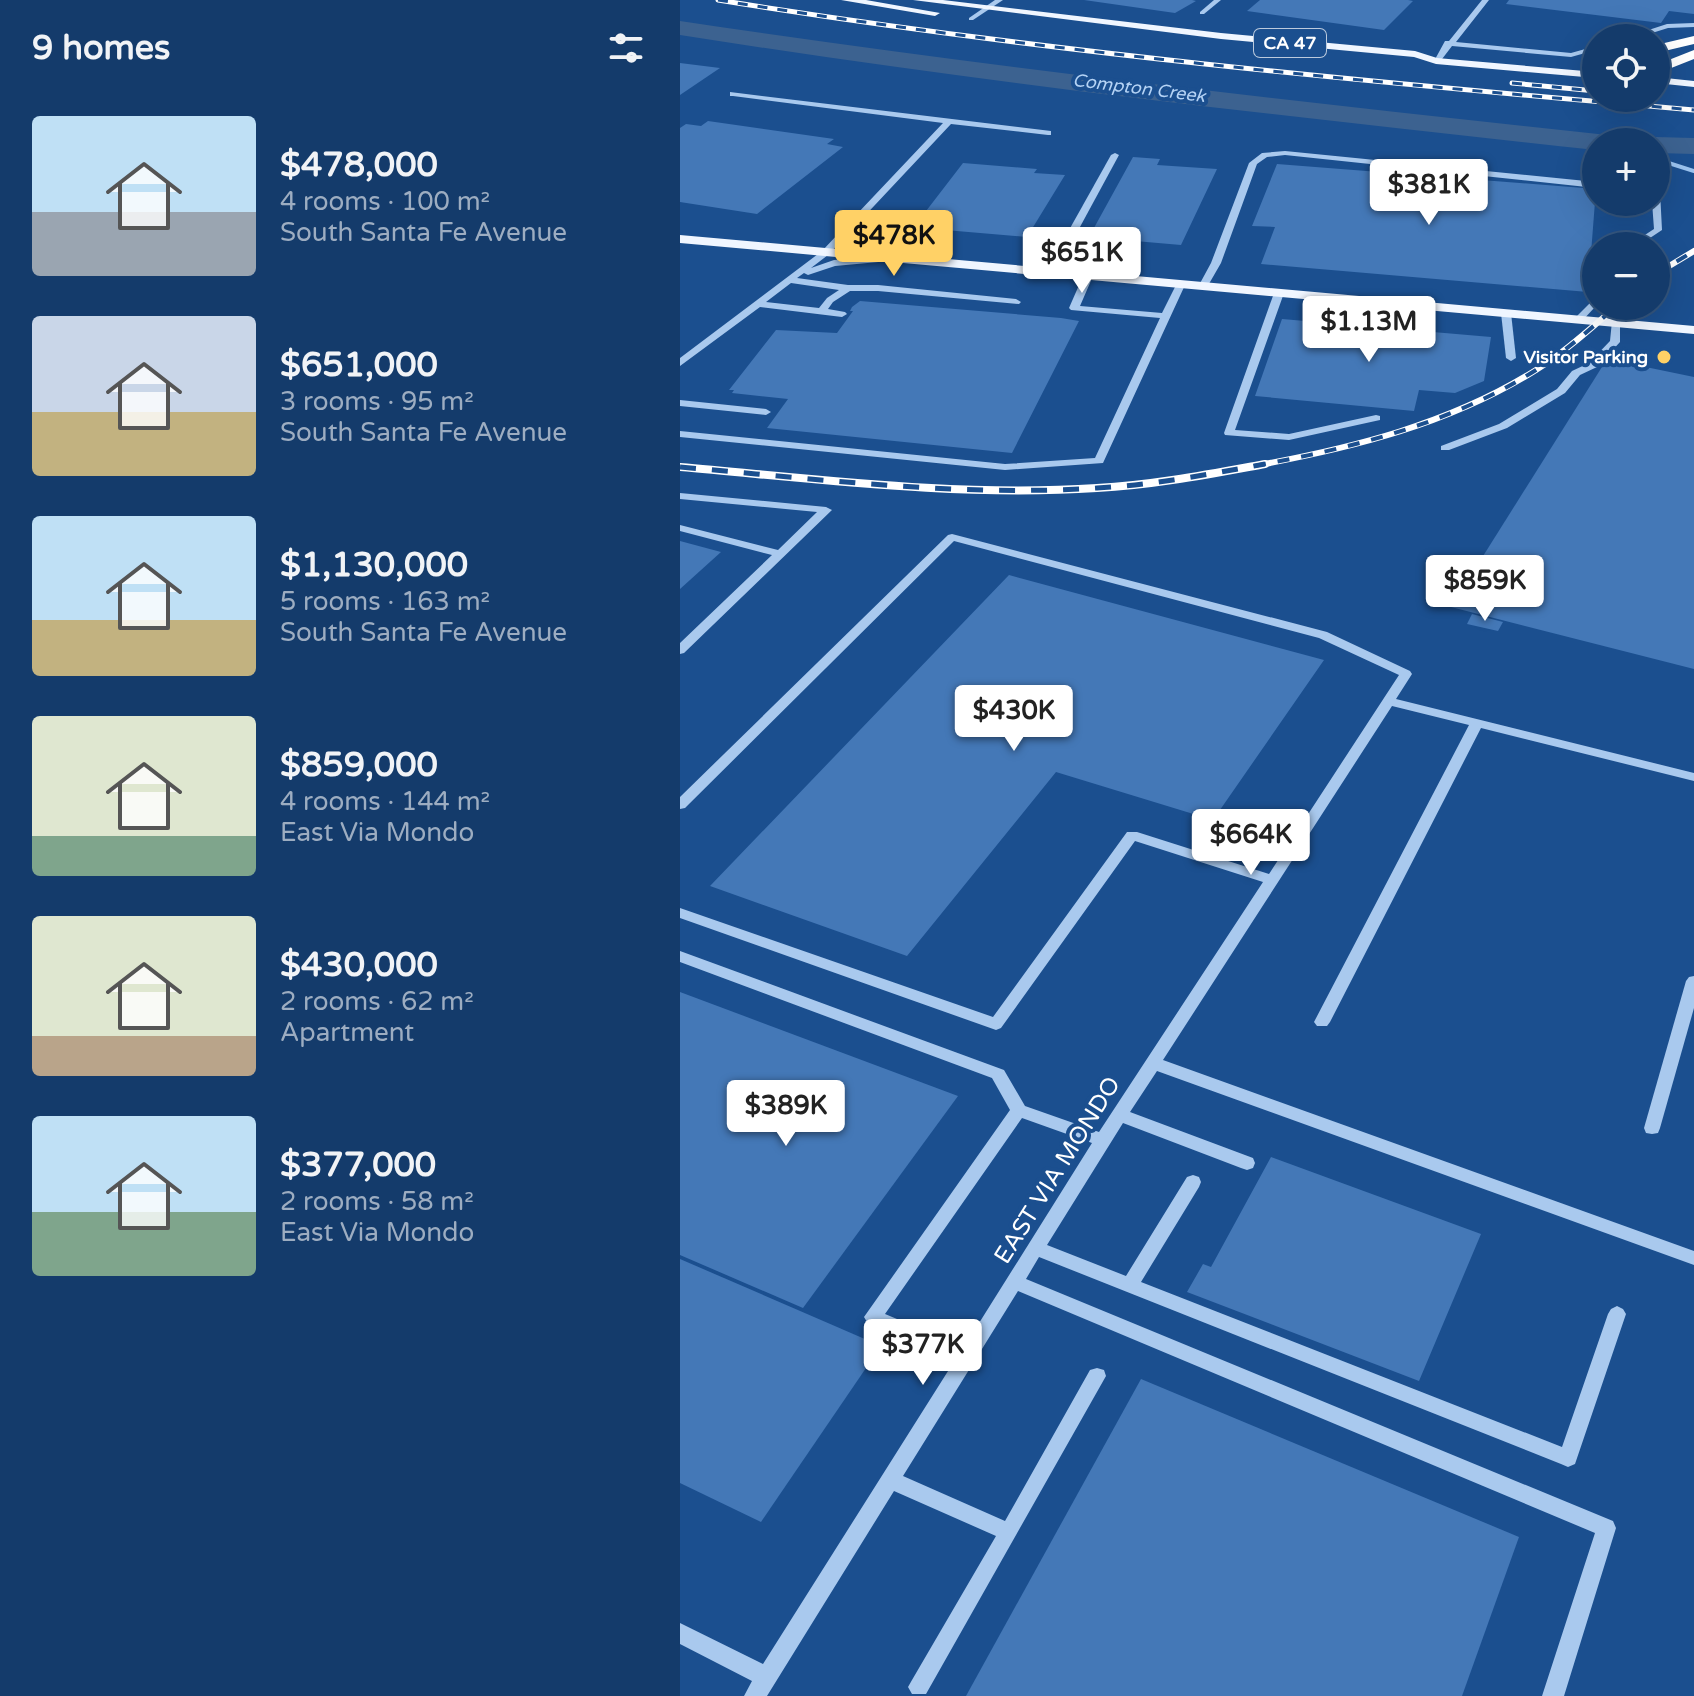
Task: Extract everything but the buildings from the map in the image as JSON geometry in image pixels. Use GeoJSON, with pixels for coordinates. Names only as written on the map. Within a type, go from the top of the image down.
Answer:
{"type":"FeatureCollection","features":[{"type":"Feature","properties":{"kind":"highway"},"geometry":{"type":"LineString","coordinates":[[1670,46],[1694,40]]}},
{"type":"Feature","properties":{"kind":"highway"},"geometry":{"type":"LineString","coordinates":[[1688,55],[1694,71]]}},
{"type":"Feature","properties":{"kind":"main road","name":"CA 47"},"geometry":{"type":"LineString","coordinates":[[846,0],[971,19],[1408,64],[1436,61],[1582,74]]}},
{"type":"Feature","properties":{"kind":"main road","name":"CA 47"},"geometry":{"type":"LineString","coordinates":[[918,0],[1221,36],[1415,54],[1436,61]]}},
{"type":"Feature","properties":{"kind":"main road"},"geometry":{"type":"LineString","coordinates":[[1670,81],[1694,84]]}},
{"type":"Feature","properties":{"kind":"main road"},"geometry":{"type":"LineString","coordinates":[[680,239],[1694,330]]}},
{"type":"Feature","properties":{"kind":"street"},"geometry":{"type":"LineString","coordinates":[[971,19],[1000,0]]}},
{"type":"Feature","properties":{"kind":"street"},"geometry":{"type":"LineString","coordinates":[[1202,13],[1218,0]]}},
{"type":"Feature","properties":{"kind":"street"},"geometry":{"type":"LineString","coordinates":[[1436,61],[1486,0]]}},
{"type":"Feature","properties":{"kind":"street"},"geometry":{"type":"LineString","coordinates":[[1670,26],[1694,25]]}},
{"type":"Feature","properties":{"kind":"street"},"geometry":{"type":"LineString","coordinates":[[1448,43],[1571,55],[1582,52]]}},
{"type":"Feature","properties":{"kind":"street"},"geometry":{"type":"LineString","coordinates":[[733,94],[1048,133]]}},
{"type":"Feature","properties":{"kind":"street"},"geometry":{"type":"LineString","coordinates":[[680,363],[825,253],[949,121]]}},
{"type":"Feature","properties":{"kind":"street"},"geometry":{"type":"LineString","coordinates":[[1203,287],[1216,263],[1253,163],[1265,155],[1285,153],[1582,184]]}},
{"type":"Feature","properties":{"kind":"street"},"geometry":{"type":"LineString","coordinates":[[1050,273],[1115,155]]}},
{"type":"Feature","properties":{"kind":"street"},"geometry":{"type":"LineString","coordinates":[[791,279],[834,263],[887,259]]}},
{"type":"Feature","properties":{"kind":"street"},"geometry":{"type":"LineString","coordinates":[[1088,276],[1074,308],[1166,316]]}},
{"type":"Feature","properties":{"kind":"street"},"geometry":{"type":"LineString","coordinates":[[791,279],[848,288],[878,288],[1016,302]]}},
{"type":"Feature","properties":{"kind":"street"},"geometry":{"type":"LineString","coordinates":[[680,434],[1005,467],[1099,461],[1180,285]]}},
{"type":"Feature","properties":{"kind":"street"},"geometry":{"type":"LineString","coordinates":[[821,312],[830,300],[848,288]]}},
{"type":"Feature","properties":{"kind":"street"},"geometry":{"type":"LineString","coordinates":[[1279,293],[1229,433],[1289,437],[1376,418]]}},
{"type":"Feature","properties":{"kind":"street"},"geometry":{"type":"LineString","coordinates":[[758,304],[842,314]]}},
{"type":"Feature","properties":{"kind":"street"},"geometry":{"type":"LineString","coordinates":[[1506,313],[1511,358]]}},
{"type":"Feature","properties":{"kind":"street"},"geometry":{"type":"LineString","coordinates":[[1578,320],[1582,316]]}},
{"type":"Feature","properties":{"kind":"street"},"geometry":{"type":"LineString","coordinates":[[1445,448],[1503,426],[1561,391],[1576,373],[1593,365],[1615,342],[1615,323]]}},
{"type":"Feature","properties":{"kind":"street"},"geometry":{"type":"LineString","coordinates":[[680,403],[766,412]]}},
{"type":"Feature","properties":{"kind":"street"},"geometry":{"type":"LineString","coordinates":[[680,496],[826,510],[680,650]]}},
{"type":"Feature","properties":{"kind":"street"},"geometry":{"type":"LineString","coordinates":[[680,528],[780,554]]}},
{"type":"Feature","properties":{"kind":"street","name":"EAST VIA MONDO"},"geometry":{"type":"LineString","coordinates":[[680,805],[952,537],[1323,635],[1406,674],[1103,1140],[755,1696]]}},
{"type":"Feature","properties":{"kind":"street"},"geometry":{"type":"LineString","coordinates":[[1388,701],[1694,777]]}},
{"type":"Feature","properties":{"kind":"street"},"geometry":{"type":"LineString","coordinates":[[1322,1022],[1477,723]]}},
{"type":"Feature","properties":{"kind":"street"},"geometry":{"type":"LineString","coordinates":[[680,913],[996,1024],[1132,835],[1272,880]]}},
{"type":"Feature","properties":{"kind":"street"},"geometry":{"type":"LineString","coordinates":[[680,956],[998,1074],[1019,1110],[1103,1140]]}},
{"type":"Feature","properties":{"kind":"street"},"geometry":{"type":"LineString","coordinates":[[1652,1128],[1694,981]]}},
{"type":"Feature","properties":{"kind":"street"},"geometry":{"type":"LineString","coordinates":[[1153,1063],[1694,1258]]}},
{"type":"Feature","properties":{"kind":"street"},"geometry":{"type":"LineString","coordinates":[[968,1357],[873,1317],[1019,1110]]}},
{"type":"Feature","properties":{"kind":"street"},"geometry":{"type":"LineString","coordinates":[[1119,1115],[1247,1163]]}},
{"type":"Feature","properties":{"kind":"street"},"geometry":{"type":"LineString","coordinates":[[1130,1285],[1193,1182]]}},
{"type":"Feature","properties":{"kind":"street"},"geometry":{"type":"LineString","coordinates":[[1036,1248],[1568,1458],[1617,1314]]}},
{"type":"Feature","properties":{"kind":"street"},"geometry":{"type":"LineString","coordinates":[[1014,1282],[1606,1528],[1553,1696]]}},
{"type":"Feature","properties":{"kind":"street"},"geometry":{"type":"LineString","coordinates":[[919,1687],[1097,1376]]}},
{"type":"Feature","properties":{"kind":"street"},"geometry":{"type":"LineString","coordinates":[[890,1480],[1009,1532]]}},
{"type":"Feature","properties":{"kind":"street"},"geometry":{"type":"LineString","coordinates":[[680,1633],[766,1677]]}},
{"type":"Feature","properties":{"kind":"waterway","name":"Compton Creek"},"geometry":{"type":"LineString","coordinates":[[680,28],[823,50],[1372,118],[1582,140]]}},
{"type":"Feature","properties":{"kind":"waterway","name":"Compton Creek"},"geometry":{"type":"LineString","coordinates":[[1670,145],[1694,146]]}},
{"type":"Feature","properties":{"kind":"waterway"},"geometry":{"type":"LineString","coordinates":[[1670,163],[1694,171]]}},
{"type":"Feature","properties":{"kind":"railway"},"geometry":{"type":"LineString","coordinates":[[718,0],[1083,50],[1327,77],[1694,110]]}},
{"type":"Feature","properties":{"kind":"railway"},"geometry":{"type":"LineString","coordinates":[[1512,83],[1582,90]]}},
{"type":"Feature","properties":{"kind":"railway"},"geometry":{"type":"LineString","coordinates":[[1670,266],[1694,251]]}},
{"type":"Feature","properties":{"kind":"railway"},"geometry":{"type":"LineString","coordinates":[[1254,466],[1400,432],[1469,405],[1547,363],[1601,320]]}},
{"type":"Feature","properties":{"kind":"railway"},"geometry":{"type":"LineString","coordinates":[[1254,466],[1265,464]]}},
{"type":"Feature","properties":{"kind":"railway"},"geometry":{"type":"LineString","coordinates":[[680,467],[888,485],[1045,490],[1140,484],[1254,466]]}},
{"type":"Feature","properties":{"kind":"place","name":"Visitor Parking"},"geometry":{"type":"Point","coordinates":[1664,357]}}]}
